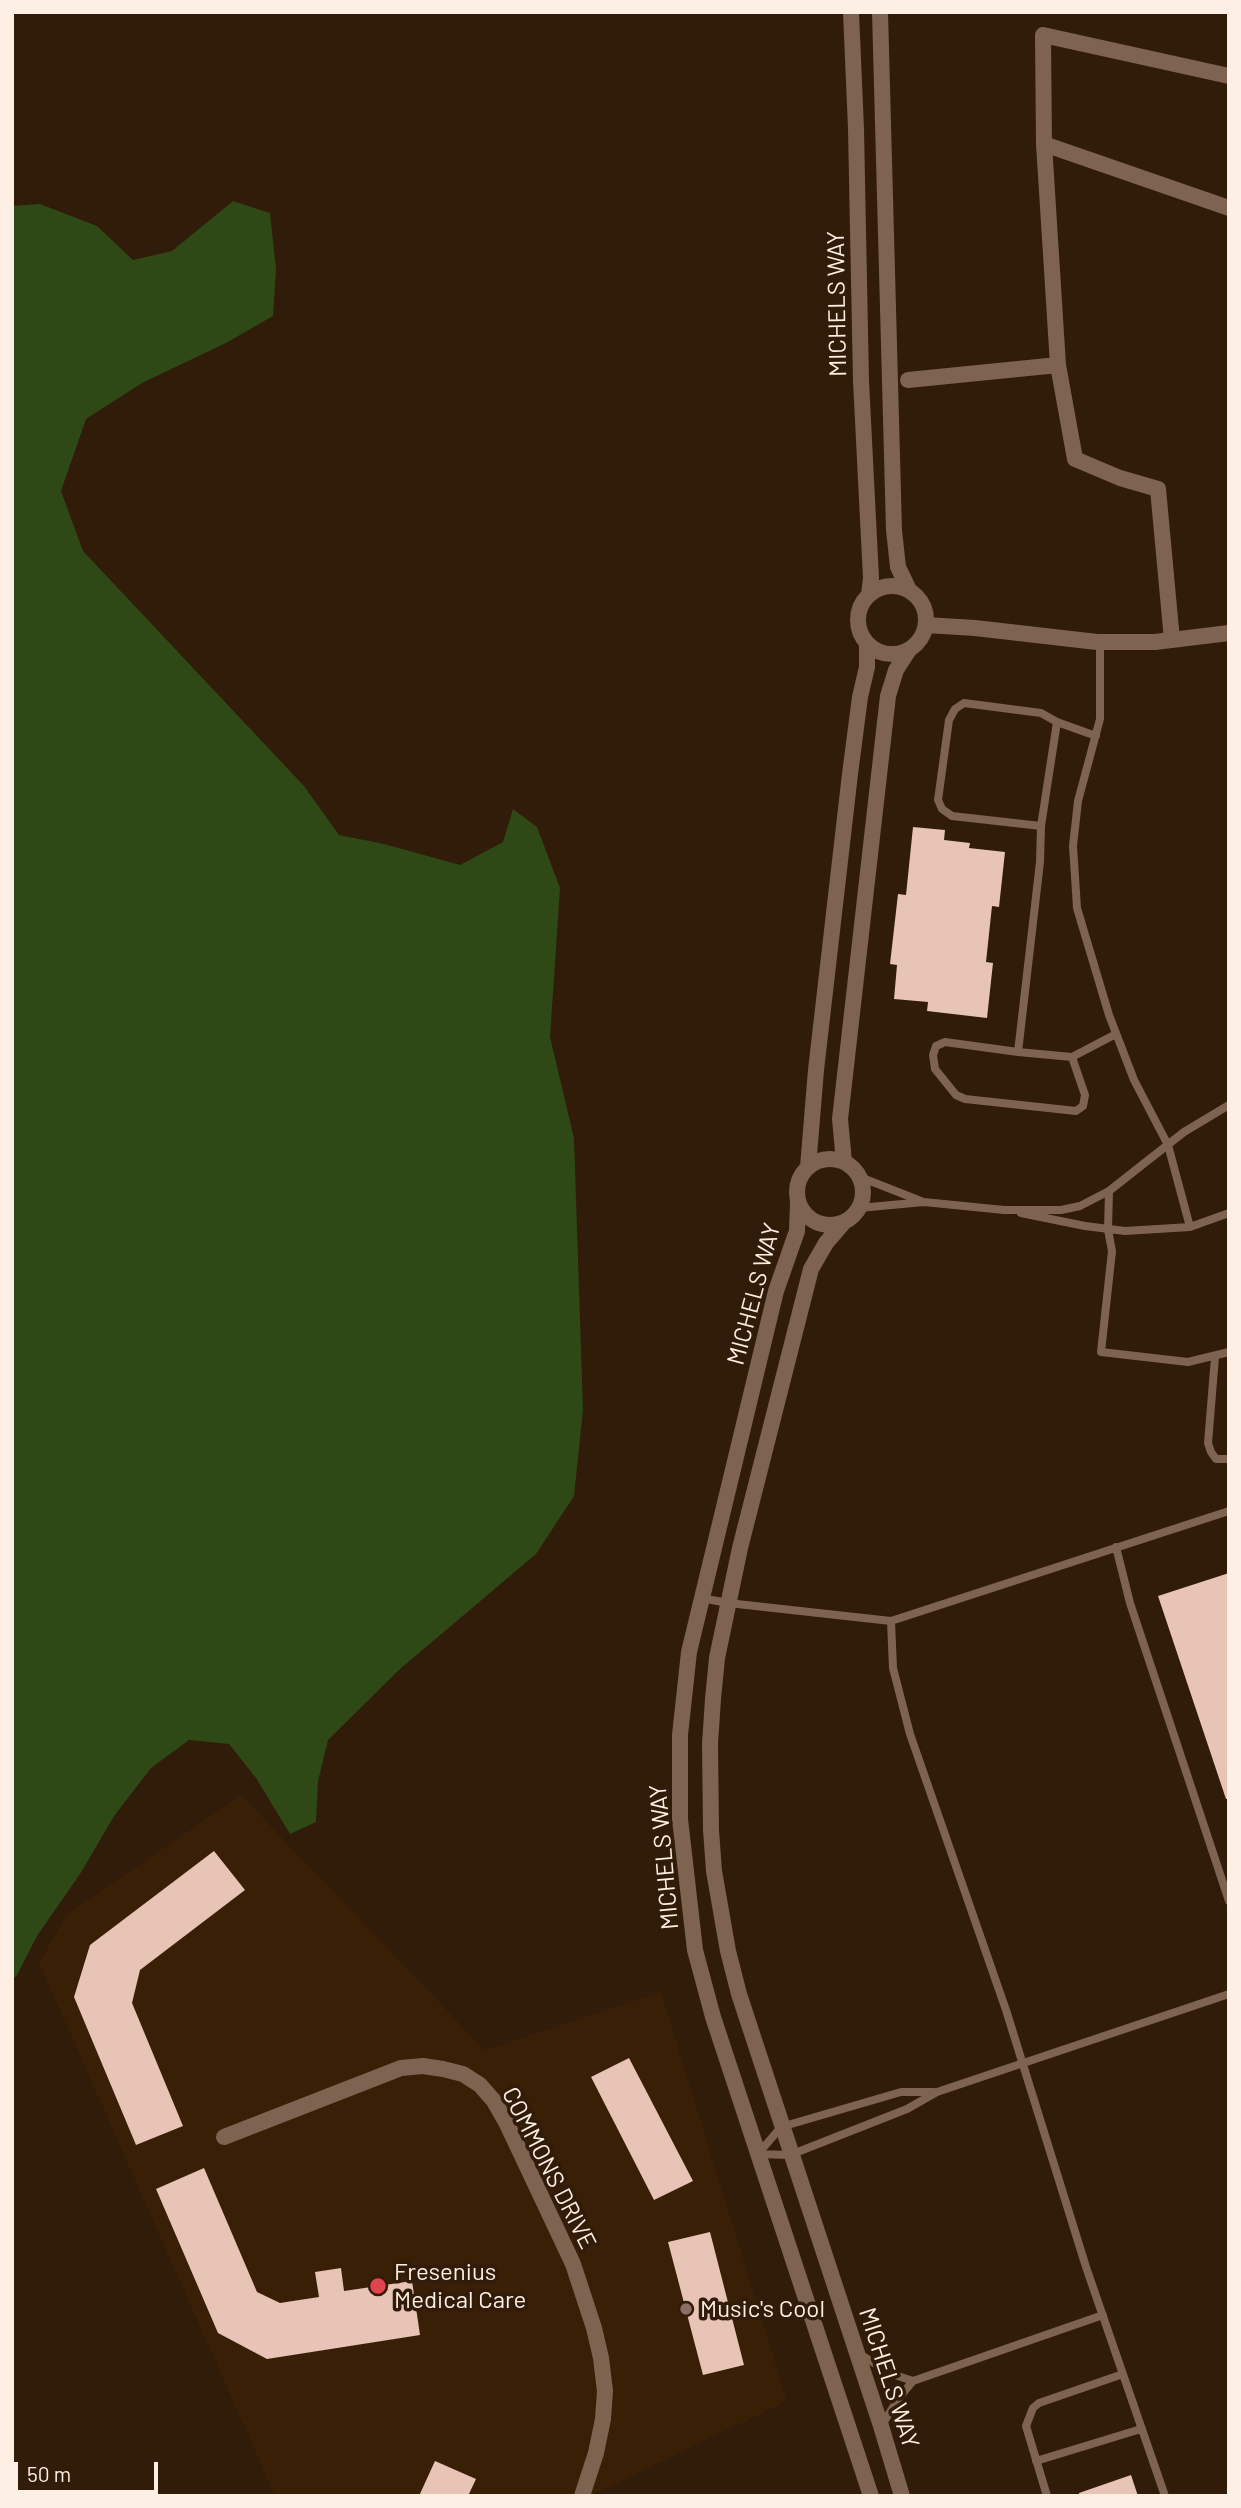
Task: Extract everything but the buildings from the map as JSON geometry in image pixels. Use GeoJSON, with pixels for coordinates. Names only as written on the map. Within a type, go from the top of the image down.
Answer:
{"type":"FeatureCollection","features":[{"type":"Feature","properties":{"kind":"street","name":"MICHELS WAY"},"geometry":{"type":"LineString","coordinates":[[851,12],[861,381],[871,578],[869,595]]}},
{"type":"Feature","properties":{"kind":"street","name":"MICHELS WAY"},"geometry":{"type":"LineString","coordinates":[[880,12],[894,530],[898,567],[909,590]]}},
{"type":"Feature","properties":{"kind":"street"},"geometry":{"type":"LineString","coordinates":[[1172,640],[1158,489],[1120,478],[1075,459],[1058,365],[1044,145],[1043,36],[1229,76]]}},
{"type":"Feature","properties":{"kind":"street"},"geometry":{"type":"LineString","coordinates":[[1044,145],[1229,208]]}},
{"type":"Feature","properties":{"kind":"street"},"geometry":{"type":"LineString","coordinates":[[908,380],[1058,365]]}},
{"type":"Feature","properties":{"kind":"street"},"geometry":{"type":"LineString","coordinates":[[808,1167],[825,1159],[844,1162],[853,1168],[863,1187],[859,1208],[852,1216],[833,1225],[811,1219],[803,1212],[798,1202],[798,1183],[808,1167],[816,1070],[850,774],[866,667],[867,644],[859,627],[859,615],[862,604],[869,595],[888,586],[909,590],[923,605],[926,625],[917,644],[909,650],[896,670],[888,696],[840,1119],[844,1162]]}},
{"type":"Feature","properties":{"kind":"street"},"geometry":{"type":"LineString","coordinates":[[926,625],[1100,642],[1172,640],[1229,633]]}},
{"type":"Feature","properties":{"kind":"street"},"geometry":{"type":"LineString","coordinates":[[867,644],[889,654],[909,650]]}},
{"type":"Feature","properties":{"kind":"street","name":"MICHELS WAY"},"geometry":{"type":"LineString","coordinates":[[798,1202],[797,1231],[776,1291],[688,1652],[680,1735],[680,1819],[695,1950],[702,1980],[871,2496]]}},
{"type":"Feature","properties":{"kind":"street","name":"MICHELS WAY"},"geometry":{"type":"LineString","coordinates":[[844,1222],[816,1258],[807,1284],[728,1603],[718,1658],[710,1744],[714,1871],[728,1951],[739,1994],[902,2496]]}},
{"type":"Feature","properties":{"kind":"street","name":"COMMONS DRIVE"},"geometry":{"type":"LineString","coordinates":[[224,2137],[401,2068],[423,2066],[443,2069],[463,2074],[480,2085],[494,2101],[507,2124],[573,2264],[596,2338],[605,2390],[603,2419],[596,2453],[582,2496]]}},
{"type":"Feature","properties":{"kind":"lane"},"geometry":{"type":"LineString","coordinates":[[1100,642],[1100,719],[1078,801],[1073,846],[1076,895],[1080,920],[1116,1034],[1134,1080],[1168,1145],[1190,1227]]}},
{"type":"Feature","properties":{"kind":"lane"},"geometry":{"type":"LineString","coordinates":[[1041,826],[953,816],[942,809],[938,800],[949,720],[955,709],[964,703],[1041,713],[1057,722],[1096,736]]}},
{"type":"Feature","properties":{"kind":"lane"},"geometry":{"type":"LineString","coordinates":[[1018,1052],[1040,862],[1041,826],[1057,722]]}},
{"type":"Feature","properties":{"kind":"lane"},"geometry":{"type":"LineString","coordinates":[[1072,1057],[1085,1095],[1083,1106],[1076,1111],[965,1099],[956,1095],[935,1069],[933,1055],[936,1046],[944,1042],[1072,1057],[1116,1034]]}},
{"type":"Feature","properties":{"kind":"lane"},"geometry":{"type":"LineString","coordinates":[[1004,1210],[1061,1210],[1080,1206],[1109,1191],[1168,1145],[1229,1105]]}},
{"type":"Feature","properties":{"kind":"lane"},"geometry":{"type":"LineString","coordinates":[[860,1177],[923,1202]]}},
{"type":"Feature","properties":{"kind":"lane"},"geometry":{"type":"LineString","coordinates":[[1109,1191],[1108,1230],[1112,1251],[1101,1352],[1188,1362],[1229,1352]]}},
{"type":"Feature","properties":{"kind":"lane"},"geometry":{"type":"LineString","coordinates":[[859,1208],[923,1202],[1004,1210],[1108,1230],[1152,1231],[1190,1227],[1229,1213]]}},
{"type":"Feature","properties":{"kind":"lane"},"geometry":{"type":"LineString","coordinates":[[1215,1357],[1208,1443],[1216,1459],[1229,1459]]}},
{"type":"Feature","properties":{"kind":"lane"},"geometry":{"type":"LineString","coordinates":[[700,1598],[891,1621],[1229,1511]]}},
{"type":"Feature","properties":{"kind":"lane"},"geometry":{"type":"LineString","coordinates":[[1116,1547],[1130,1602],[1229,1901]]}},
{"type":"Feature","properties":{"kind":"lane"},"geometry":{"type":"LineString","coordinates":[[891,1621],[893,1668],[910,1734],[1006,2010],[1103,2315],[1165,2496]]}},
{"type":"Feature","properties":{"kind":"lane"},"geometry":{"type":"LineString","coordinates":[[758,2154],[790,2155],[907,2109],[937,2092],[1229,1994]]}},
{"type":"Feature","properties":{"kind":"lane"},"geometry":{"type":"LineString","coordinates":[[758,2154],[781,2127],[901,2092],[937,2092]]}},
{"type":"Feature","properties":{"kind":"lane"},"geometry":{"type":"LineString","coordinates":[[881,2426],[913,2381],[1103,2315]]}},
{"type":"Feature","properties":{"kind":"lane"},"geometry":{"type":"LineString","coordinates":[[857,2353],[889,2373],[913,2381]]}},
{"type":"Feature","properties":{"kind":"lane"},"geometry":{"type":"LineString","coordinates":[[1047,2496],[1026,2426],[1032,2408],[1039,2403],[1123,2374]]}},
{"type":"Feature","properties":{"kind":"lane"},"geometry":{"type":"LineString","coordinates":[[1036,2461],[1141,2429]]}},
{"type":"Feature","properties":{"kind":"shaded area"},"geometry":{"type":"Polygon","coordinates":[[[241,1795],[485,2050],[661,1992],[787,2401],[590,2496],[275,2496],[39,1963],[67,1914],[241,1795]]]}},
{"type":"Feature","properties":{"kind":"green space"},"geometry":{"type":"Polygon","coordinates":[[[233,201],[270,213],[276,269],[273,316],[226,343],[142,383],[86,419],[61,491],[83,551],[304,786],[339,835],[460,865],[503,842],[513,809],[537,827],[560,888],[550,1037],[574,1138],[583,1410],[574,1496],[536,1554],[400,1669],[328,1740],[318,1781],[316,1822],[290,1834],[256,1778],[229,1744],[189,1740],[151,1768],[114,1816],[82,1871],[37,1936],[16,1977],[12,1976],[12,206],[40,204],[97,226],[133,260],[172,251],[233,201]]]}},
{"type":"Feature","properties":{"kind":"place","name":"Fresenius Medical Care"},"geometry":{"type":"Point","coordinates":[378,2286]}},
{"type":"Feature","properties":{"kind":"place","name":"Music's Cool"},"geometry":{"type":"Point","coordinates":[686,2309]}}]}
